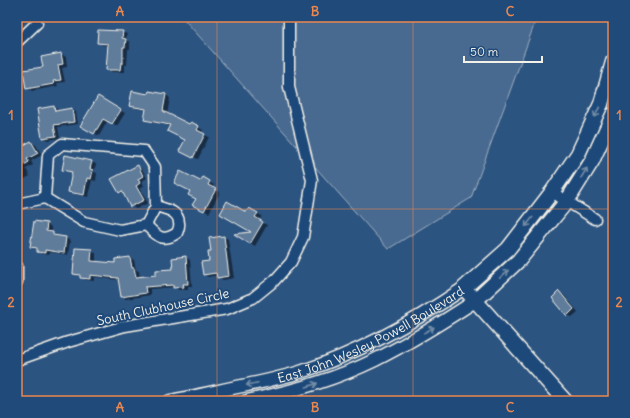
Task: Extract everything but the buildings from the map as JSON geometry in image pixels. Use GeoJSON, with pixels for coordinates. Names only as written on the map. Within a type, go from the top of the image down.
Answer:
{"type":"FeatureCollection","features":[{"type":"Feature","properties":{"kind":"main road","name":"East John Wesley Powell Boulevard"},"geometry":{"type":"LineString","coordinates":[[464,288],[508,249],[552,192],[578,154],[601,104],[613,62]]}},
{"type":"Feature","properties":{"kind":"main road","name":"East John Wesley Powell Boulevard"},"geometry":{"type":"LineString","coordinates":[[475,301],[519,260],[567,201],[592,161],[613,115]]}},
{"type":"Feature","properties":{"kind":"main road"},"geometry":{"type":"LineString","coordinates":[[464,288],[566,401]]}},
{"type":"Feature","properties":{"kind":"street","name":"South Clubhouse Circle"},"geometry":{"type":"LineString","coordinates":[[17,360],[68,342],[125,326],[227,309],[253,298],[274,282],[291,262],[303,237],[312,180],[289,87],[289,17]]}},
{"type":"Feature","properties":{"kind":"street"},"geometry":{"type":"LineString","coordinates":[[17,42],[37,23]]}},
{"type":"Feature","properties":{"kind":"street"},"geometry":{"type":"LineString","coordinates":[[45,198],[48,155],[62,144],[144,151],[156,168],[156,206],[146,225]]}},
{"type":"Feature","properties":{"kind":"street"},"geometry":{"type":"LineString","coordinates":[[552,192],[595,219]]}},
{"type":"Feature","properties":{"kind":"street"},"geometry":{"type":"LineString","coordinates":[[17,204],[45,198],[84,222],[120,230],[146,225]]}},
{"type":"Feature","properties":{"kind":"street"},"geometry":{"type":"LineString","coordinates":[[146,225],[158,238],[169,238],[177,233],[180,223],[176,214],[156,206]]}},
{"type":"Feature","properties":{"kind":"street"},"geometry":{"type":"LineString","coordinates":[[17,266],[17,282]]}},
{"type":"Feature","properties":{"kind":"street","name":"East John Wesley Powell Boulevard"},"geometry":{"type":"LineString","coordinates":[[170,401],[272,380],[302,372],[337,359],[368,346],[429,312],[464,288]]}},
{"type":"Feature","properties":{"kind":"street","name":"East John Wesley Powell Boulevard"},"geometry":{"type":"LineString","coordinates":[[247,401],[307,387],[375,360],[438,325],[475,301]]}},
{"type":"Feature","properties":{"kind":"shaded area"},"geometry":{"type":"Polygon","coordinates":[[[182,17],[537,17],[471,198],[388,249],[182,17]]]}}]}
